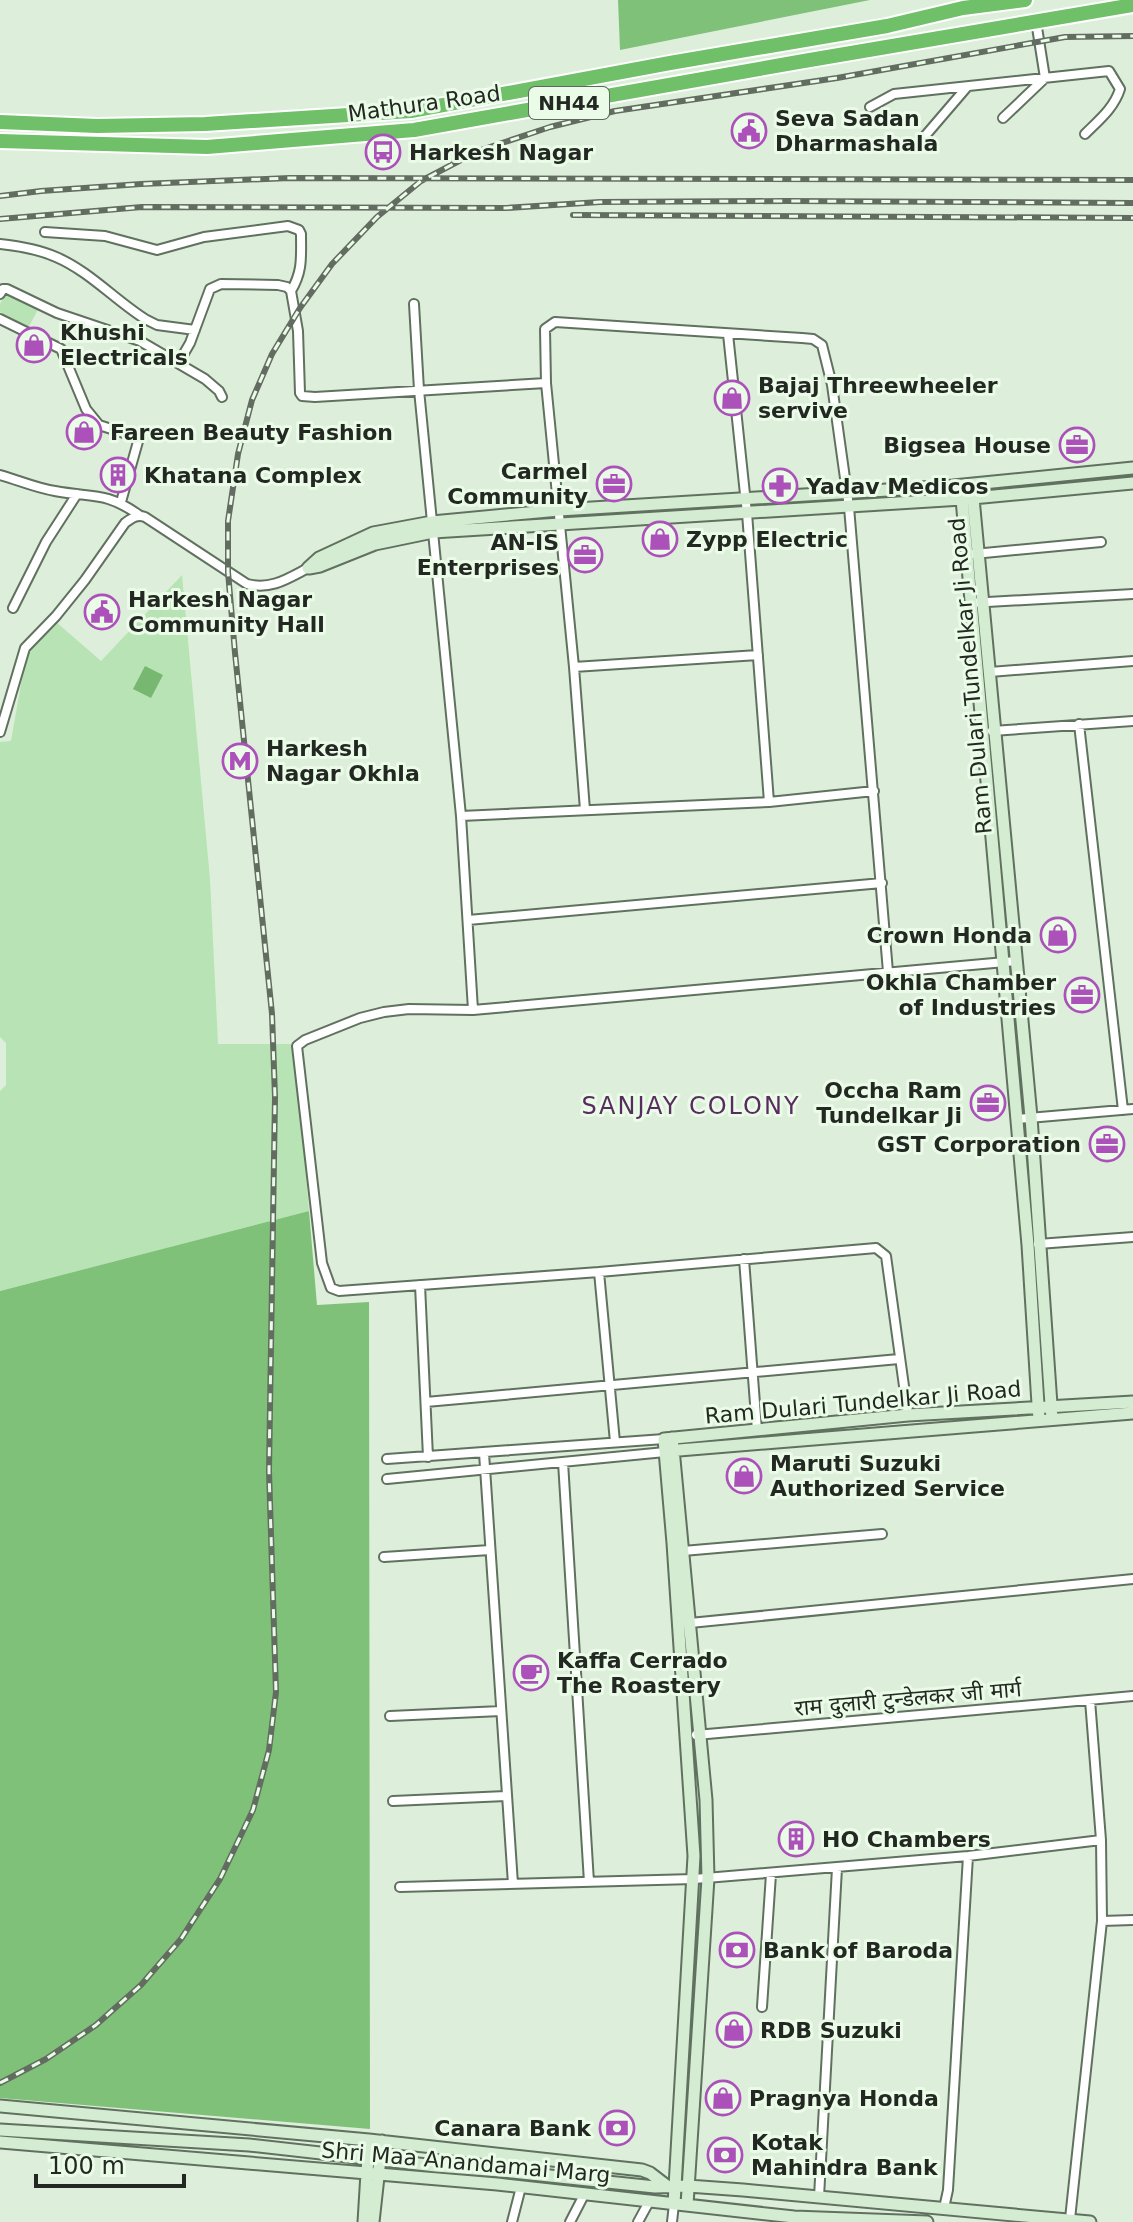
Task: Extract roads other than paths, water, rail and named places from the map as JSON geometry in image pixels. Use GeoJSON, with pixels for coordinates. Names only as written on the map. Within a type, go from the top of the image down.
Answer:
{"type":"FeatureCollection","features":[{"type":"Feature","properties":{"kind":"highway","name":"Mathura Road"},"geometry":{"type":"LineString","coordinates":[[0,122],[97,126],[205,124],[411,111],[887,26],[963,8],[1025,0]]}},
{"type":"Feature","properties":{"kind":"highway","name":"Mathura Road"},"geometry":{"type":"LineString","coordinates":[[0,141],[207,147],[414,130],[1133,5]]}},
{"type":"Feature","properties":{"kind":"street"},"geometry":{"type":"LineString","coordinates":[[1036,21],[1045,78]]}},
{"type":"Feature","properties":{"kind":"street"},"geometry":{"type":"LineString","coordinates":[[870,107],[894,94],[1109,71],[1120,89],[1118,97],[1115,104],[1085,134]]}},
{"type":"Feature","properties":{"kind":"street"},"geometry":{"type":"LineString","coordinates":[[1003,118],[1045,78]]}},
{"type":"Feature","properties":{"kind":"street"},"geometry":{"type":"LineString","coordinates":[[925,136],[967,86]]}},
{"type":"Feature","properties":{"kind":"street"},"geometry":{"type":"LineString","coordinates":[[45,232],[105,236],[157,250],[204,237],[288,226],[301,234],[300,274],[291,291]]}},
{"type":"Feature","properties":{"kind":"street"},"geometry":{"type":"LineString","coordinates":[[0,244],[21,246],[56,256],[145,319],[157,325],[195,330]]}},
{"type":"Feature","properties":{"kind":"street"},"geometry":{"type":"LineString","coordinates":[[179,362],[214,286],[278,285],[291,291],[298,331],[302,396],[546,383]]}},
{"type":"Feature","properties":{"kind":"street"},"geometry":{"type":"LineString","coordinates":[[0,294],[7,289],[42,307],[140,341],[179,362],[214,386],[222,397]]}},
{"type":"Feature","properties":{"kind":"street"},"geometry":{"type":"LineString","coordinates":[[414,304],[419,390],[461,816],[473,1010]]}},
{"type":"Feature","properties":{"kind":"street"},"geometry":{"type":"LineString","coordinates":[[0,319],[61,349],[86,409],[99,425],[139,438],[121,502]]}},
{"type":"Feature","properties":{"kind":"street"},"geometry":{"type":"LineString","coordinates":[[585,810],[544,334],[555,322],[813,339],[822,345],[832,385],[848,493],[888,972]]}},
{"type":"Feature","properties":{"kind":"street"},"geometry":{"type":"LineString","coordinates":[[728,334],[746,499],[769,802]]}},
{"type":"Feature","properties":{"kind":"street"},"geometry":{"type":"LineString","coordinates":[[0,475],[53,491],[97,495],[121,502],[247,584],[263,587],[275,585],[308,568],[375,544],[432,527],[559,510],[967,485],[1133,468]]}},
{"type":"Feature","properties":{"kind":"street"},"geometry":{"type":"LineString","coordinates":[[432,527],[561,525],[849,507],[1133,483]]}},
{"type":"Feature","properties":{"kind":"street","name":"Ram Dulari Tundelkar Ji Road"},"geometry":{"type":"LineString","coordinates":[[967,485],[972,555],[970,603],[989,731],[1010,962],[1031,1117],[1038,1414]]}},
{"type":"Feature","properties":{"kind":"street"},"geometry":{"type":"LineString","coordinates":[[13,608],[46,542],[77,494]]}},
{"type":"Feature","properties":{"kind":"street"},"geometry":{"type":"LineString","coordinates":[[0,732],[25,648],[85,580],[125,523],[139,515]]}},
{"type":"Feature","properties":{"kind":"street"},"geometry":{"type":"LineString","coordinates":[[972,555],[1101,542]]}},
{"type":"Feature","properties":{"kind":"street","name":"Ram Dulari Tundelkar Ji Road"},"geometry":{"type":"LineString","coordinates":[[972,555],[983,603],[990,672],[989,731]]}},
{"type":"Feature","properties":{"kind":"street"},"geometry":{"type":"LineString","coordinates":[[970,603],[1133,594]]}},
{"type":"Feature","properties":{"kind":"street"},"geometry":{"type":"LineString","coordinates":[[574,667],[758,655]]}},
{"type":"Feature","properties":{"kind":"street"},"geometry":{"type":"LineString","coordinates":[[990,672],[1133,661]]}},
{"type":"Feature","properties":{"kind":"street"},"geometry":{"type":"LineString","coordinates":[[989,731],[1133,721]]}},
{"type":"Feature","properties":{"kind":"street"},"geometry":{"type":"LineString","coordinates":[[1079,724],[1123,1110]]}},
{"type":"Feature","properties":{"kind":"street"},"geometry":{"type":"LineString","coordinates":[[461,816],[769,802],[874,791]]}},
{"type":"Feature","properties":{"kind":"street"},"geometry":{"type":"LineString","coordinates":[[468,920],[882,883]]}},
{"type":"Feature","properties":{"kind":"street"},"geometry":{"type":"LineString","coordinates":[[908,1415],[886,1256],[872,1248],[339,1291],[329,1285],[322,1263],[297,1046],[360,1018],[409,1009],[473,1010],[1010,962]]}},
{"type":"Feature","properties":{"kind":"street","name":"Ram Dulari Tundelkar Ji Road"},"geometry":{"type":"LineString","coordinates":[[1010,962],[1017,1119],[1052,1413],[1133,1402]]}},
{"type":"Feature","properties":{"kind":"street"},"geometry":{"type":"LineString","coordinates":[[1017,1119],[1133,1109]]}},
{"type":"Feature","properties":{"kind":"street"},"geometry":{"type":"LineString","coordinates":[[1034,1244],[1133,1237]]}},
{"type":"Feature","properties":{"kind":"street"},"geometry":{"type":"LineString","coordinates":[[744,1259],[757,1430]]}},
{"type":"Feature","properties":{"kind":"street"},"geometry":{"type":"LineString","coordinates":[[599,1272],[615,1442]]}},
{"type":"Feature","properties":{"kind":"street"},"geometry":{"type":"LineString","coordinates":[[420,1285],[428,1457]]}},
{"type":"Feature","properties":{"kind":"street"},"geometry":{"type":"LineString","coordinates":[[426,1402],[899,1359]]}},
{"type":"Feature","properties":{"kind":"street"},"geometry":{"type":"LineString","coordinates":[[1038,1414],[1133,1413]]}},
{"type":"Feature","properties":{"kind":"street","name":"Ram Dulari Tundelkar Ji Road"},"geometry":{"type":"LineString","coordinates":[[669,1445],[757,1430],[908,1415],[1038,1414]]}},
{"type":"Feature","properties":{"kind":"street","name":"Ram Dulari Tundelkar Ji Road"},"geometry":{"type":"LineString","coordinates":[[669,1445],[1038,1414]]}},
{"type":"Feature","properties":{"kind":"street"},"geometry":{"type":"LineString","coordinates":[[387,1459],[615,1442],[669,1445]]}},
{"type":"Feature","properties":{"kind":"street"},"geometry":{"type":"LineString","coordinates":[[387,1479],[563,1462],[669,1445]]}},
{"type":"Feature","properties":{"kind":"street"},"geometry":{"type":"LineString","coordinates":[[669,1445],[683,1551],[706,1800],[708,1878],[677,2186]]}},
{"type":"Feature","properties":{"kind":"street"},"geometry":{"type":"LineString","coordinates":[[669,1445],[694,1879],[677,2186],[680,2204],[672,2222]]}},
{"type":"Feature","properties":{"kind":"street"},"geometry":{"type":"LineString","coordinates":[[484,1453],[513,1884]]}},
{"type":"Feature","properties":{"kind":"street"},"geometry":{"type":"LineString","coordinates":[[563,1462],[589,1882]]}},
{"type":"Feature","properties":{"kind":"street"},"geometry":{"type":"LineString","coordinates":[[683,1551],[882,1534]]}},
{"type":"Feature","properties":{"kind":"street"},"geometry":{"type":"LineString","coordinates":[[384,1557],[490,1550]]}},
{"type":"Feature","properties":{"kind":"street"},"geometry":{"type":"LineString","coordinates":[[690,1623],[1133,1579]]}},
{"type":"Feature","properties":{"kind":"street","name":"राम दुलारी टुन्डेलकर जी मार्ग"},"geometry":{"type":"LineString","coordinates":[[686,1736],[1133,1696]]}},
{"type":"Feature","properties":{"kind":"street"},"geometry":{"type":"LineString","coordinates":[[1070,2219],[1102,1921],[1101,1840],[1090,1700]]}},
{"type":"Feature","properties":{"kind":"street"},"geometry":{"type":"LineString","coordinates":[[390,1716],[501,1711]]}},
{"type":"Feature","properties":{"kind":"street"},"geometry":{"type":"LineString","coordinates":[[393,1801],[506,1796]]}},
{"type":"Feature","properties":{"kind":"street"},"geometry":{"type":"LineString","coordinates":[[400,1887],[771,1874],[1101,1840]]}},
{"type":"Feature","properties":{"kind":"street"},"geometry":{"type":"LineString","coordinates":[[944,2208],[949,2170],[968,1856]]}},
{"type":"Feature","properties":{"kind":"street"},"geometry":{"type":"LineString","coordinates":[[819,2197],[837,1868]]}},
{"type":"Feature","properties":{"kind":"street"},"geometry":{"type":"LineString","coordinates":[[762,2007],[771,1874]]}},
{"type":"Feature","properties":{"kind":"street"},"geometry":{"type":"LineString","coordinates":[[1102,1921],[1133,1920]]}},
{"type":"Feature","properties":{"kind":"street"},"geometry":{"type":"LineString","coordinates":[[0,2106],[375,2140],[642,2170],[677,2186]]}},
{"type":"Feature","properties":{"kind":"street"},"geometry":{"type":"LineString","coordinates":[[249,2145],[251,2129]]}},
{"type":"Feature","properties":{"kind":"street","name":"Shri Maa Anandamai Marg"},"geometry":{"type":"LineString","coordinates":[[0,2130],[249,2145],[655,2187],[819,2197],[1090,2222]]}},
{"type":"Feature","properties":{"kind":"street"},"geometry":{"type":"LineString","coordinates":[[373,2222],[375,2140]]}},
{"type":"Feature","properties":{"kind":"street","name":"Shri Maa Anandamai Marg"},"geometry":{"type":"LineString","coordinates":[[0,2142],[585,2193],[680,2204],[743,2217],[927,2222]]}},
{"type":"Feature","properties":{"kind":"street"},"geometry":{"type":"LineString","coordinates":[[512,2172],[515,2155]]}},
{"type":"Feature","properties":{"kind":"street"},"geometry":{"type":"LineString","coordinates":[[364,2222],[373,2173]]}},
{"type":"Feature","properties":{"kind":"street"},"geometry":{"type":"LineString","coordinates":[[512,2222],[521,2187]]}},
{"type":"Feature","properties":{"kind":"street"},"geometry":{"type":"LineString","coordinates":[[570,2222],[585,2193]]}},
{"type":"Feature","properties":{"kind":"street"},"geometry":{"type":"LineString","coordinates":[[638,2222],[650,2200]]}},
{"type":"Feature","properties":{"kind":"railway"},"geometry":{"type":"LineString","coordinates":[[0,2083],[46,2059],[96,2025],[141,1985],[181,1939],[220,1879],[253,1810],[269,1750],[276,1692],[269,1471],[275,1097],[272,1014],[228,572],[228,521],[238,454],[252,400],[272,354],[332,264],[377,217],[421,181],[478,151],[550,127],[615,111],[837,78],[1065,37],[1133,36]]}},
{"type":"Feature","properties":{"kind":"railway"},"geometry":{"type":"LineString","coordinates":[[0,196],[141,184],[290,178],[1133,180]]}},
{"type":"Feature","properties":{"kind":"railway"},"geometry":{"type":"LineString","coordinates":[[0,219],[142,207],[506,208],[600,202],[786,201],[1133,203]]}},
{"type":"Feature","properties":{"kind":"railway"},"geometry":{"type":"LineString","coordinates":[[573,215],[1133,218]]}},
{"type":"Feature","properties":{"kind":"place","name":"Seva Sadan Dharmashala"},"geometry":{"type":"Point","coordinates":[749,131]}},
{"type":"Feature","properties":{"kind":"place","name":"Harkesh Nagar"},"geometry":{"type":"Point","coordinates":[383,152]}},
{"type":"Feature","properties":{"kind":"place","name":"Khushi Electricals"},"geometry":{"type":"Point","coordinates":[34,345]}},
{"type":"Feature","properties":{"kind":"place","name":"Bajaj Threewheeler servive"},"geometry":{"type":"Point","coordinates":[732,398]}},
{"type":"Feature","properties":{"kind":"place","name":"Fareen Beauty Fashion"},"geometry":{"type":"Point","coordinates":[84,432]}},
{"type":"Feature","properties":{"kind":"place","name":"Bigsea House"},"geometry":{"type":"Point","coordinates":[1077,445]}},
{"type":"Feature","properties":{"kind":"place","name":"Khatana Complex"},"geometry":{"type":"Point","coordinates":[118,475]}},
{"type":"Feature","properties":{"kind":"place","name":"Carmel Community"},"geometry":{"type":"Point","coordinates":[614,484]}},
{"type":"Feature","properties":{"kind":"place","name":"Yadav Medicos"},"geometry":{"type":"Point","coordinates":[780,486]}},
{"type":"Feature","properties":{"kind":"place","name":"Zypp Electric"},"geometry":{"type":"Point","coordinates":[660,539]}},
{"type":"Feature","properties":{"kind":"place","name":"AN-IS Enterprises"},"geometry":{"type":"Point","coordinates":[585,555]}},
{"type":"Feature","properties":{"kind":"place","name":"Harkesh Nagar Community Hall"},"geometry":{"type":"Point","coordinates":[102,612]}},
{"type":"Feature","properties":{"kind":"place","name":"Harkesh Nagar Okhla"},"geometry":{"type":"Point","coordinates":[240,761]}},
{"type":"Feature","properties":{"kind":"place","name":"Crown Honda"},"geometry":{"type":"Point","coordinates":[1058,935]}},
{"type":"Feature","properties":{"kind":"place","name":"Okhla Chamber of Industries"},"geometry":{"type":"Point","coordinates":[1082,995]}},
{"type":"Feature","properties":{"kind":"place","name":"Occha Ram Tundelkar Ji"},"geometry":{"type":"Point","coordinates":[988,1103]}},
{"type":"Feature","properties":{"kind":"place","name":"GST Corporation"},"geometry":{"type":"Point","coordinates":[1107,1144]}},
{"type":"Feature","properties":{"kind":"place","name":"Maruti Suzuki Authorized Service"},"geometry":{"type":"Point","coordinates":[744,1476]}},
{"type":"Feature","properties":{"kind":"place","name":"Kaffa Cerrado The Roastery"},"geometry":{"type":"Point","coordinates":[531,1673]}},
{"type":"Feature","properties":{"kind":"place","name":"HO Chambers"},"geometry":{"type":"Point","coordinates":[796,1839]}},
{"type":"Feature","properties":{"kind":"place","name":"Bank of Baroda"},"geometry":{"type":"Point","coordinates":[737,1950]}},
{"type":"Feature","properties":{"kind":"place","name":"RDB Suzuki"},"geometry":{"type":"Point","coordinates":[734,2030]}},
{"type":"Feature","properties":{"kind":"place","name":"Pragnya Honda"},"geometry":{"type":"Point","coordinates":[723,2098]}},
{"type":"Feature","properties":{"kind":"place","name":"Canara Bank"},"geometry":{"type":"Point","coordinates":[617,2128]}},
{"type":"Feature","properties":{"kind":"place","name":"Kotak Mahindra Bank"},"geometry":{"type":"Point","coordinates":[725,2155]}},
{"type":"Feature","properties":{"kind":"district","name":"SANJAY COLONY"},"geometry":{"type":"Point","coordinates":[691,1106]}}]}
